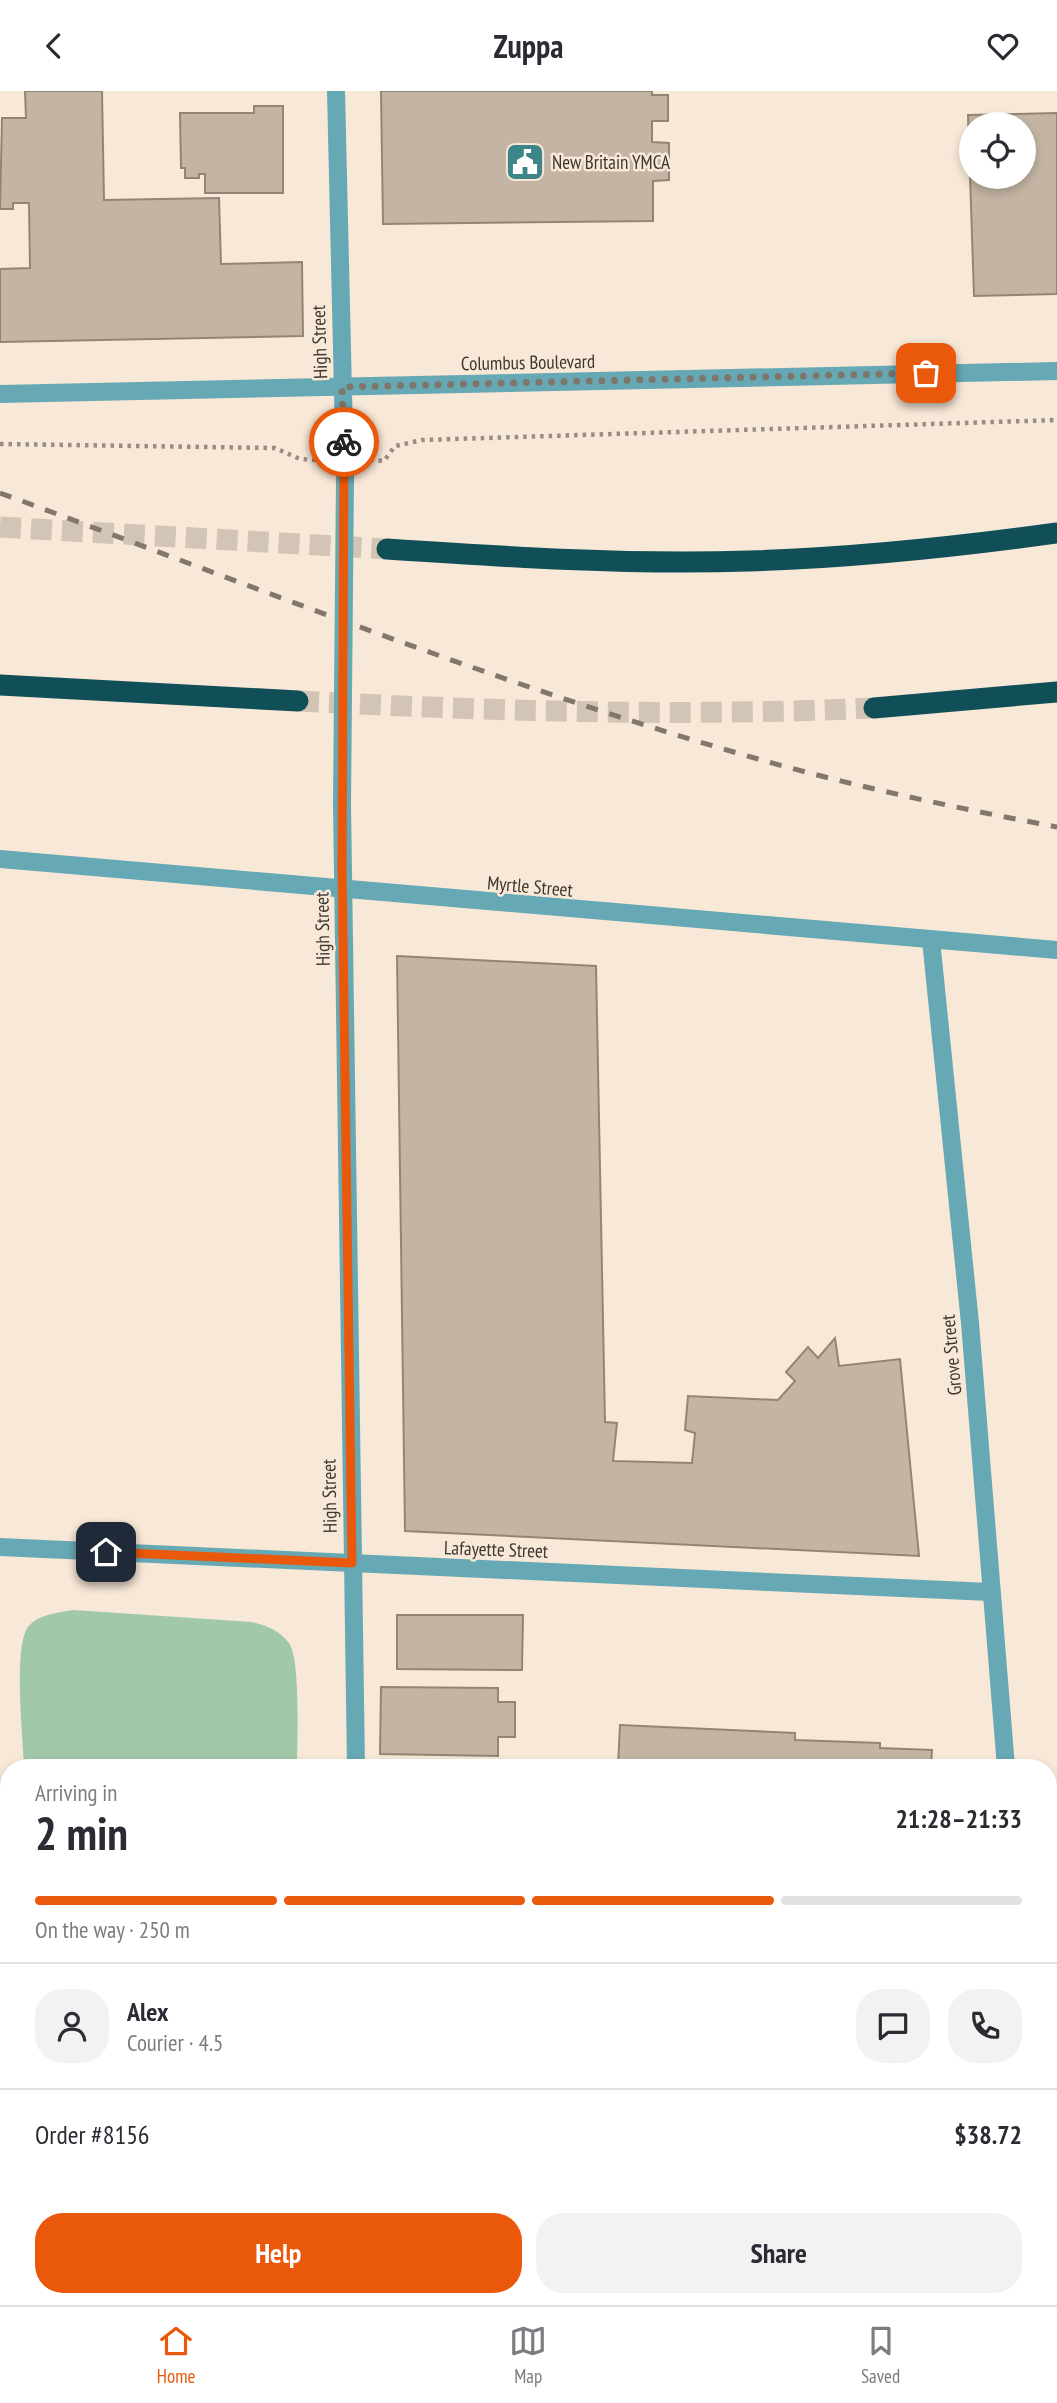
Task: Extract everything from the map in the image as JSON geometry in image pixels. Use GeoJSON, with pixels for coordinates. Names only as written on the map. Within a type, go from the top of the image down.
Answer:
{"type":"FeatureCollection","features":[{"type":"Feature","properties":{"kind":"highway"},"geometry":{"type":"LineString","coordinates":[[387,549],[591,560],[748,561],[903,552],[1057,533]]}},
{"type":"Feature","properties":{"kind":"highway"},"geometry":{"type":"LineString","coordinates":[[0,685],[298,701]]}},
{"type":"Feature","properties":{"kind":"highway"},"geometry":{"type":"LineString","coordinates":[[874,708],[1057,692]]}},
{"type":"Feature","properties":{"kind":"street","name":"High Street"},"geometry":{"type":"LineString","coordinates":[[337,91],[345,478],[342,890],[356,1759]]}},
{"type":"Feature","properties":{"kind":"street","name":"Columbus Boulevard"},"geometry":{"type":"LineString","coordinates":[[0,394],[1057,371]]}},
{"type":"Feature","properties":{"kind":"street","name":"Myrtle Street"},"geometry":{"type":"LineString","coordinates":[[0,859],[1057,950]]}},
{"type":"Feature","properties":{"kind":"street","name":"Grove Street"},"geometry":{"type":"LineString","coordinates":[[931,940],[970,1323],[1005,1759]]}},
{"type":"Feature","properties":{"kind":"street","name":"Lafayette Street"},"geometry":{"type":"LineString","coordinates":[[0,1547],[990,1592]]}},
{"type":"Feature","properties":{"kind":"path"},"geometry":{"type":"LineString","coordinates":[[384,461],[395,446],[422,440],[1057,420]]}},
{"type":"Feature","properties":{"kind":"path"},"geometry":{"type":"LineString","coordinates":[[0,444],[275,448],[300,459]]}},
{"type":"Feature","properties":{"kind":"green space"},"geometry":{"type":"Polygon","coordinates":[[[73,1610],[252,1622],[277,1632],[289,1643],[293,1653],[298,1703],[297,1759],[24,1759],[20,1673],[23,1638],[32,1623],[49,1615],[73,1610]]]}},
{"type":"Feature","properties":{"kind":"building"},"geometry":{"type":"Polygon","coordinates":[[[25,91],[102,91],[104,200],[219,198],[221,264],[302,262],[303,336],[0,342],[0,269],[30,268],[29,203],[13,203],[13,209],[0,209],[2,118],[26,118],[25,91]]]}},
{"type":"Feature","properties":{"kind":"building","name":"New Britain YMCA"},"geometry":{"type":"Polygon","coordinates":[[[381,91],[652,91],[652,95],[668,95],[668,121],[652,121],[652,142],[669,143],[669,180],[653,181],[653,221],[383,224],[381,91]]]}},
{"type":"Feature","properties":{"kind":"building"},"geometry":{"type":"Polygon","coordinates":[[[254,106],[283,106],[283,193],[205,193],[205,174],[199,174],[199,178],[185,178],[185,168],[181,168],[180,113],[254,113],[254,106]]]}},
{"type":"Feature","properties":{"kind":"building"},"geometry":{"type":"Polygon","coordinates":[[[1036,113],[1057,113],[1057,294],[974,296],[970,189],[1036,189],[1036,113]]]}},
{"type":"Feature","properties":{"kind":"building"},"geometry":{"type":"Polygon","coordinates":[[[397,956],[596,966],[605,1422],[617,1423],[613,1461],[692,1463],[695,1433],[685,1430],[688,1396],[778,1400],[795,1381],[786,1372],[808,1347],[818,1358],[835,1338],[839,1366],[900,1359],[919,1556],[405,1531],[397,956]]]}},
{"type":"Feature","properties":{"kind":"building"},"geometry":{"type":"Polygon","coordinates":[[[397,1615],[523,1615],[522,1670],[397,1669],[397,1615]]]}},
{"type":"Feature","properties":{"kind":"building"},"geometry":{"type":"Polygon","coordinates":[[[381,1687],[498,1688],[498,1702],[515,1702],[515,1737],[498,1737],[498,1756],[380,1754],[381,1687]]]}},
{"type":"Feature","properties":{"kind":"building"},"geometry":{"type":"Polygon","coordinates":[[[620,1725],[795,1733],[795,1740],[880,1743],[880,1748],[932,1750],[931,1759],[618,1759],[620,1725]]]}},
{"type":"Feature","properties":{"kind":"tunnel"},"geometry":{"type":"LineString","coordinates":[[0,527],[387,549]]}},
{"type":"Feature","properties":{"kind":"tunnel"},"geometry":{"type":"LineString","coordinates":[[298,701],[586,712],[874,708]]}},
{"type":"Feature","properties":{"kind":"railway"},"geometry":{"type":"LineString","coordinates":[[0,493],[566,700],[832,779],[1057,827]]}},
{"type":"Feature","properties":{"kind":"way so far"},"geometry":{"type":"LineString","coordinates":[[344,442],[342,387],[926,373]]}},
{"type":"Feature","properties":{"kind":"place","name":"New Britain YMCA"},"geometry":{"type":"Point","coordinates":[525,162]}},
{"type":"Feature","properties":{"kind":"route"},"geometry":{"type":"LineString","coordinates":[[106,1552],[352,1563],[342,867],[344,442]]}}]}
